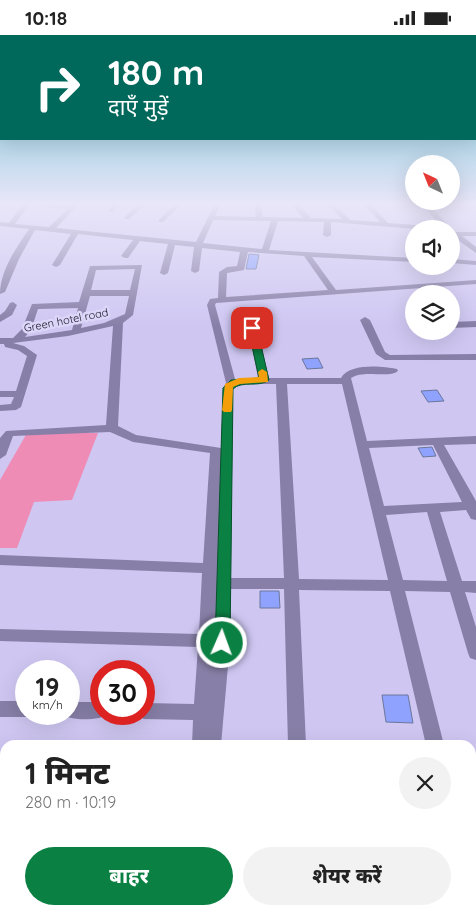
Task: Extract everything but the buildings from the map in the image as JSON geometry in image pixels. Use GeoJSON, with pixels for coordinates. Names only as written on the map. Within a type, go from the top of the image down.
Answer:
{"type":"FeatureCollection","features":[{"type":"Feature","properties":{"kind":"street"},"geometry":{"type":"LineString","coordinates":[[2,292],[11,264],[23,244]]}},
{"type":"Feature","properties":{"kind":"street"},"geometry":{"type":"LineString","coordinates":[[56,265],[69,244]]}},
{"type":"Feature","properties":{"kind":"street"},"geometry":{"type":"LineString","coordinates":[[125,256],[134,244]]}},
{"type":"Feature","properties":{"kind":"street"},"geometry":{"type":"LineString","coordinates":[[164,273],[172,244]]}},
{"type":"Feature","properties":{"kind":"street"},"geometry":{"type":"LineString","coordinates":[[181,244],[265,253],[405,260]]}},
{"type":"Feature","properties":{"kind":"street"},"geometry":{"type":"LineString","coordinates":[[265,253],[268,244]]}},
{"type":"Feature","properties":{"kind":"street"},"geometry":{"type":"LineString","coordinates":[[195,271],[198,246]]}},
{"type":"Feature","properties":{"kind":"street"},"geometry":{"type":"LineString","coordinates":[[222,301],[222,272],[241,268],[244,251]]}},
{"type":"Feature","properties":{"kind":"street"},"geometry":{"type":"LineString","coordinates":[[307,255],[332,290]]}},
{"type":"Feature","properties":{"kind":"street"},"geometry":{"type":"LineString","coordinates":[[460,262],[476,263]]}},
{"type":"Feature","properties":{"kind":"street","name":"Green hotel road"},"geometry":{"type":"LineString","coordinates":[[5,343],[76,331],[126,319],[129,315],[139,267],[93,268],[87,293]]}},
{"type":"Feature","properties":{"kind":"street"},"geometry":{"type":"LineString","coordinates":[[232,383],[211,305],[213,301],[332,290],[476,282]]}},
{"type":"Feature","properties":{"kind":"street"},"geometry":{"type":"LineString","coordinates":[[332,290],[356,286]]}},
{"type":"Feature","properties":{"kind":"street"},"geometry":{"type":"LineString","coordinates":[[76,331],[87,293],[134,293]]}},
{"type":"Feature","properties":{"kind":"street"},"geometry":{"type":"LineString","coordinates":[[0,319],[9,313],[13,305]]}},
{"type":"Feature","properties":{"kind":"street"},"geometry":{"type":"LineString","coordinates":[[5,343],[26,331],[35,306],[84,305]]}},
{"type":"Feature","properties":{"kind":"street"},"geometry":{"type":"LineString","coordinates":[[249,311],[264,380]]}},
{"type":"Feature","properties":{"kind":"street"},"geometry":{"type":"LineString","coordinates":[[365,319],[381,353],[388,358],[476,357]]}},
{"type":"Feature","properties":{"kind":"street"},"geometry":{"type":"LineString","coordinates":[[112,428],[118,322]]}},
{"type":"Feature","properties":{"kind":"street"},"geometry":{"type":"LineString","coordinates":[[460,325],[476,324]]}},
{"type":"Feature","properties":{"kind":"street"},"geometry":{"type":"LineString","coordinates":[[0,408],[16,407],[32,355],[21,348],[5,343]]}},
{"type":"Feature","properties":{"kind":"street"},"geometry":{"type":"LineString","coordinates":[[393,371],[354,372],[347,375],[434,740]]}},
{"type":"Feature","properties":{"kind":"street"},"geometry":{"type":"LineString","coordinates":[[212,740],[222,643],[228,388],[232,383],[264,380],[348,381]]}},
{"type":"Feature","properties":{"kind":"street"},"geometry":{"type":"LineString","coordinates":[[281,380],[286,449],[296,740]]}},
{"type":"Feature","properties":{"kind":"street"},"geometry":{"type":"LineString","coordinates":[[0,394],[20,394]]}},
{"type":"Feature","properties":{"kind":"street"},"geometry":{"type":"LineString","coordinates":[[0,455],[6,437],[10,433],[112,428],[133,438],[216,450],[201,740]]}},
{"type":"Feature","properties":{"kind":"street"},"geometry":{"type":"LineString","coordinates":[[437,442],[474,509]]}},
{"type":"Feature","properties":{"kind":"street"},"geometry":{"type":"LineString","coordinates":[[363,445],[475,442]]}},
{"type":"Feature","properties":{"kind":"street"},"geometry":{"type":"LineString","coordinates":[[379,511],[432,507],[474,509]]}},
{"type":"Feature","properties":{"kind":"street"},"geometry":{"type":"LineString","coordinates":[[432,507],[476,653]]}},
{"type":"Feature","properties":{"kind":"street"},"geometry":{"type":"LineString","coordinates":[[0,560],[210,568]]}},
{"type":"Feature","properties":{"kind":"street"},"geometry":{"type":"LineString","coordinates":[[224,583],[476,587]]}},
{"type":"Feature","properties":{"kind":"street"},"geometry":{"type":"LineString","coordinates":[[0,635],[206,641]]}},
{"type":"Feature","properties":{"kind":"street"},"geometry":{"type":"LineString","coordinates":[[0,709],[15,709]]}},
{"type":"Feature","properties":{"kind":"street"},"geometry":{"type":"LineString","coordinates":[[155,711],[203,712]]}},
{"type":"Feature","properties":{"kind":"shaded area"},"geometry":{"type":"Polygon","coordinates":[[[27,433],[98,433],[72,500],[34,502],[17,548],[0,548],[0,480],[27,433]]]}},
{"type":"Feature","properties":{"kind":"slow traffic"},"geometry":{"type":"LineString","coordinates":[[227,410],[229,386],[239,381],[264,380],[262,372]]}},
{"type":"Feature","properties":{"kind":"route"},"geometry":{"type":"LineString","coordinates":[[222,643],[227,496],[227,398],[228,388],[234,382],[264,380],[252,328]]}}]}
